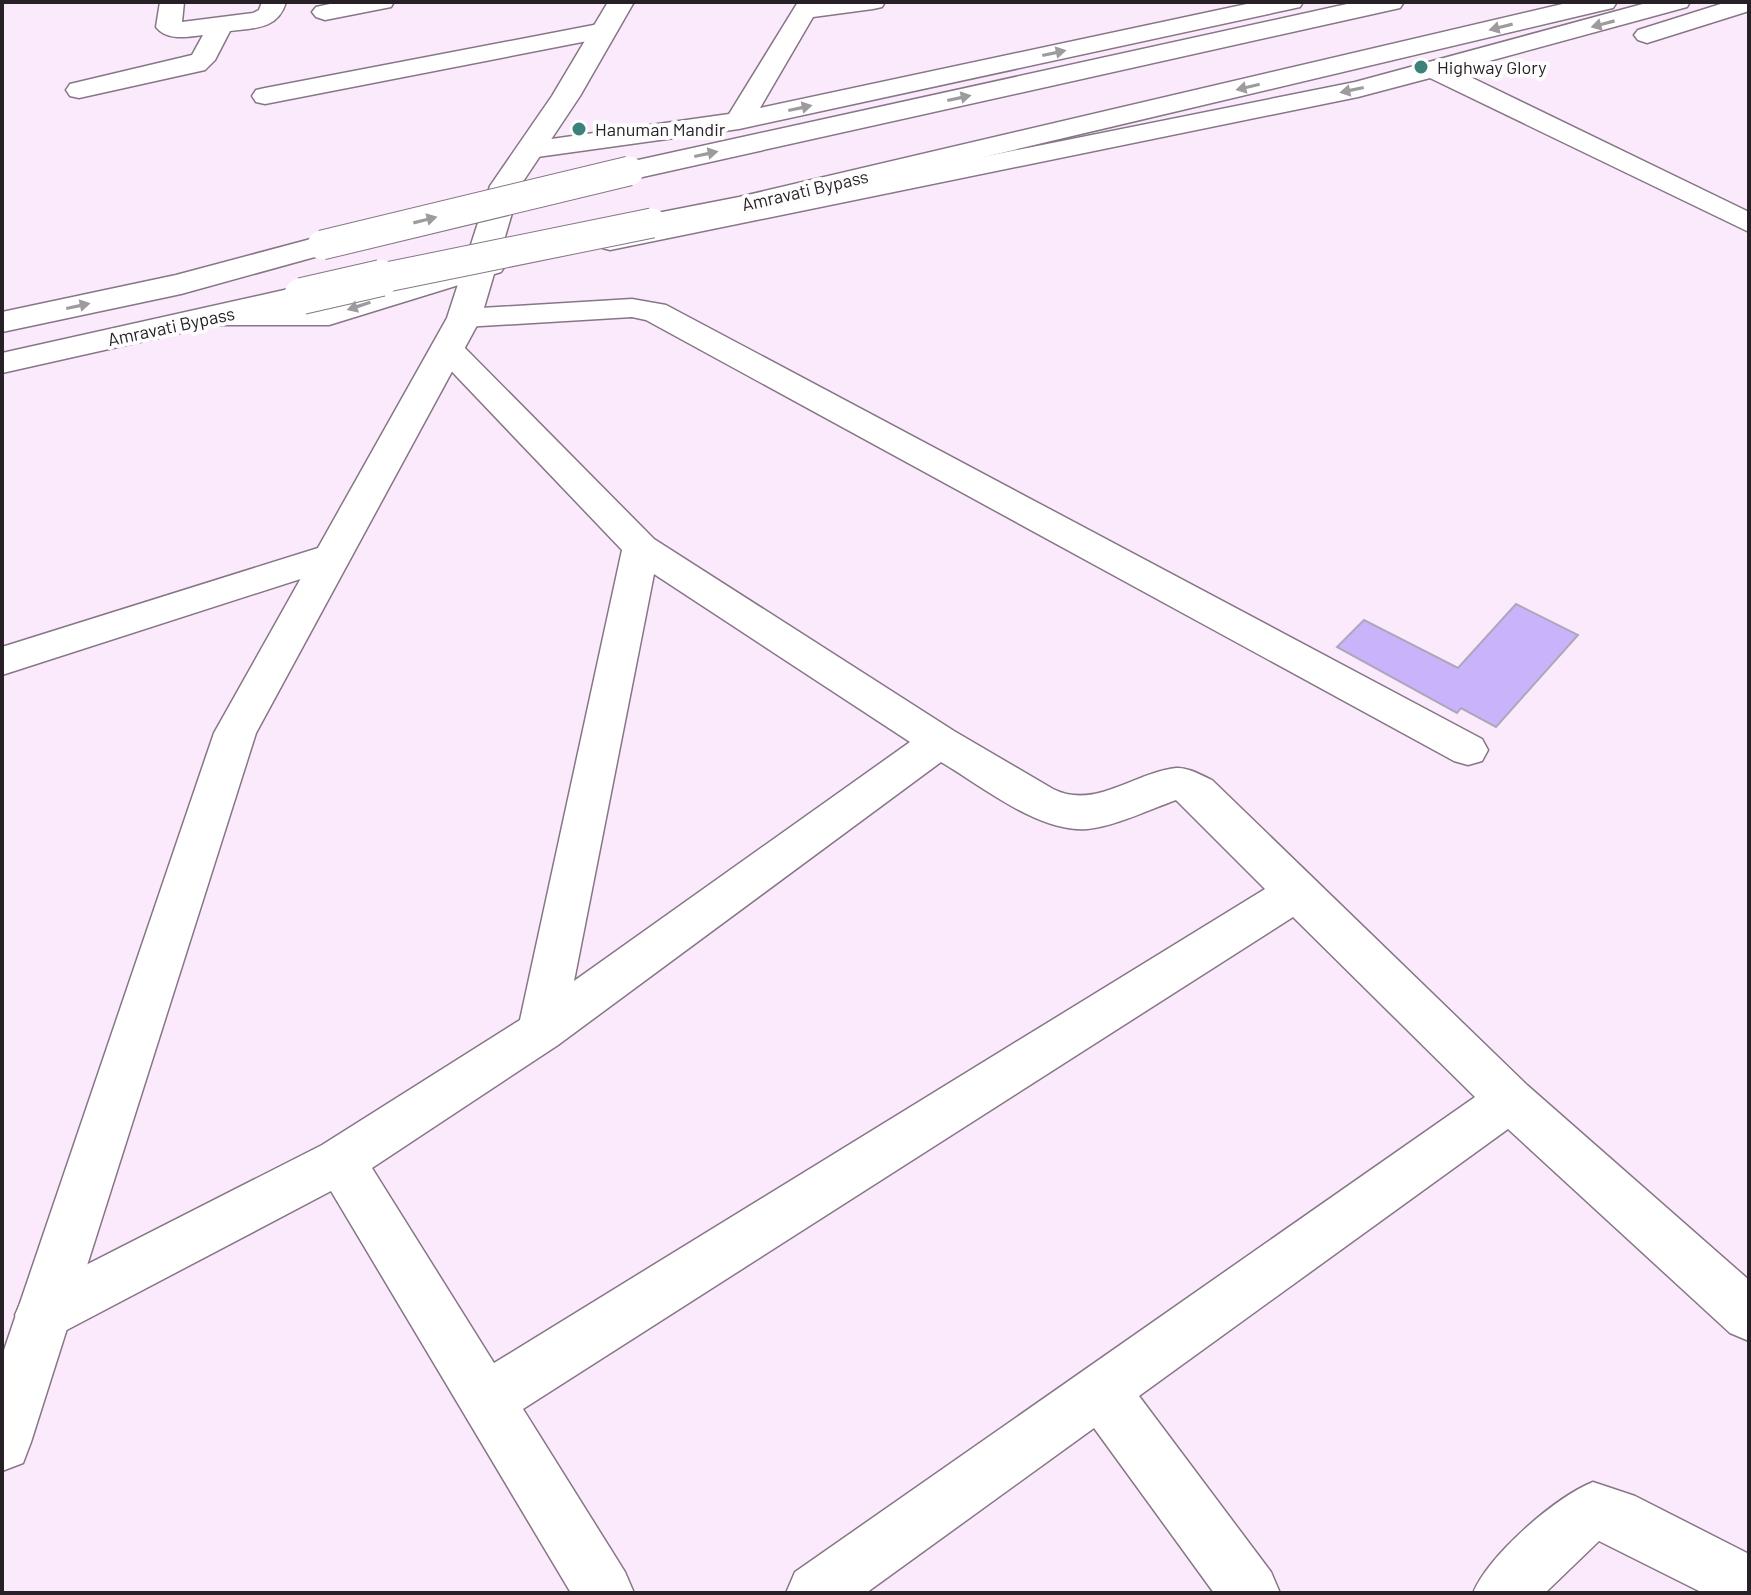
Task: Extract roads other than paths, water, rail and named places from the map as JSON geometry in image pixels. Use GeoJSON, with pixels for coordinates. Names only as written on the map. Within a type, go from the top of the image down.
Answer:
{"type":"FeatureCollection","features":[{"type":"Feature","properties":{"kind":"main road"},"geometry":{"type":"LineString","coordinates":[[2,322],[181,284],[322,245],[629,171],[1391,2]]}},
{"type":"Feature","properties":{"kind":"main road","name":"Amravati Bypass"},"geometry":{"type":"LineString","coordinates":[[2,363],[454,262],[754,202],[1604,2]]}},
{"type":"Feature","properties":{"kind":"main road"},"geometry":{"type":"LineString","coordinates":[[2,1442],[235,733],[456,334],[505,186],[613,16]]}},
{"type":"Feature","properties":{"kind":"main road"},"geometry":{"type":"LineString","coordinates":[[2,299],[149,266],[322,245]]}},
{"type":"Feature","properties":{"kind":"street"},"geometry":{"type":"LineString","coordinates":[[172,2],[169,27],[172,30],[266,18],[274,2]]}},
{"type":"Feature","properties":{"kind":"street"},"geometry":{"type":"LineString","coordinates":[[325,12],[382,2]]}},
{"type":"Feature","properties":{"kind":"street"},"geometry":{"type":"LineString","coordinates":[[777,2],[807,7],[873,2]]}},
{"type":"Feature","properties":{"kind":"street"},"geometry":{"type":"LineString","coordinates":[[530,150],[739,121],[1291,2]]}},
{"type":"Feature","properties":{"kind":"street"},"geometry":{"type":"LineString","coordinates":[[215,316],[329,316],[480,268],[1358,89],[1678,2]]}},
{"type":"Feature","properties":{"kind":"street"},"geometry":{"type":"LineString","coordinates":[[1604,48],[1749,3]]}},
{"type":"Feature","properties":{"kind":"street"},"geometry":{"type":"LineString","coordinates":[[739,121],[807,7]]}},
{"type":"Feature","properties":{"kind":"street"},"geometry":{"type":"LineString","coordinates":[[265,96],[613,16]]}},
{"type":"Feature","properties":{"kind":"street"},"geometry":{"type":"LineString","coordinates":[[79,90],[196,64],[202,60],[221,25]]}},
{"type":"Feature","properties":{"kind":"street"},"geometry":{"type":"LineString","coordinates":[[1433,69],[1749,223]]}},
{"type":"Feature","properties":{"kind":"street"},"geometry":{"type":"LineString","coordinates":[[1474,89],[1503,80]]}},
{"type":"Feature","properties":{"kind":"street"},"geometry":{"type":"LineString","coordinates":[[456,334],[632,308],[655,312],[1468,750]]}},
{"type":"Feature","properties":{"kind":"street"},"geometry":{"type":"LineString","coordinates":[[456,334],[641,548],[940,742],[1061,812],[1089,813],[1178,783],[1197,791],[1510,1100],[1749,1315]]}},
{"type":"Feature","properties":{"kind":"street"},"geometry":{"type":"LineString","coordinates":[[541,1031],[641,548]]}},
{"type":"Feature","properties":{"kind":"street"},"geometry":{"type":"LineString","coordinates":[[2,661],[334,555]]}},
{"type":"Feature","properties":{"kind":"street"},"geometry":{"type":"LineString","coordinates":[[42,1315],[340,1161],[541,1031],[940,742]]}},
{"type":"Feature","properties":{"kind":"street"},"geometry":{"type":"LineString","coordinates":[[486,1400],[1296,892]]}},
{"type":"Feature","properties":{"kind":"street"},"geometry":{"type":"LineString","coordinates":[[816,1593],[1510,1100]]}},
{"type":"Feature","properties":{"kind":"street"},"geometry":{"type":"LineString","coordinates":[[340,1161],[604,1593]]}},
{"type":"Feature","properties":{"kind":"street"},"geometry":{"type":"LineString","coordinates":[[1101,1391],[1250,1593]]}},
{"type":"Feature","properties":{"kind":"street"},"geometry":{"type":"LineString","coordinates":[[1503,1593],[1578,1521],[1593,1511],[1615,1516],[1749,1585]]}},
{"type":"Feature","properties":{"kind":"place","name":"Highway Glory"},"geometry":{"type":"Point","coordinates":[1421,67]}},
{"type":"Feature","properties":{"kind":"place","name":"Hanuman Mandir"},"geometry":{"type":"Point","coordinates":[579,129]}}]}
